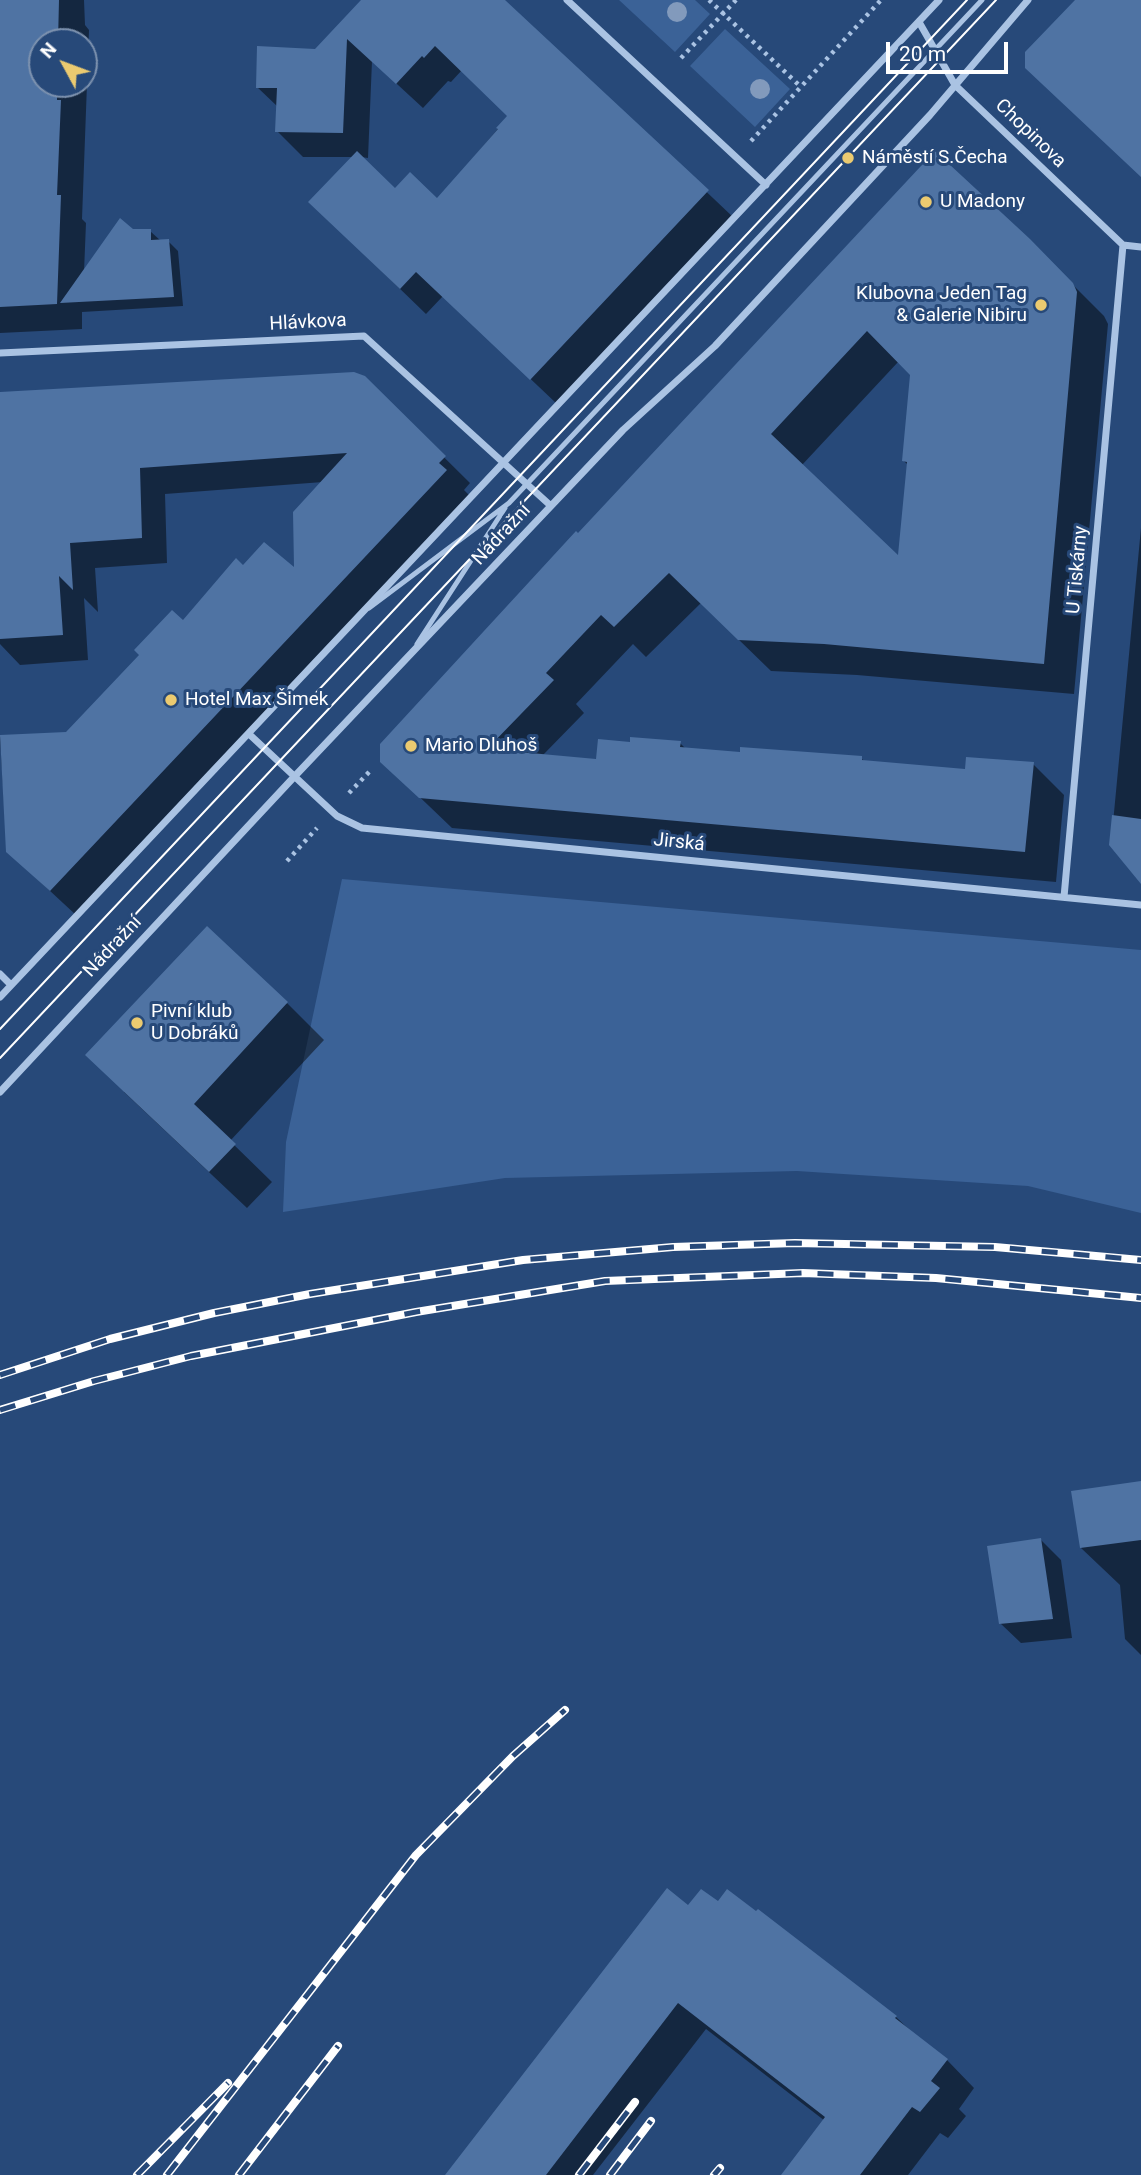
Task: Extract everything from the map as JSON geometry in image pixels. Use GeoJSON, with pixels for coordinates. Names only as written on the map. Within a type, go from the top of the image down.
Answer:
{"type":"FeatureCollection","features":[{"type":"Feature","properties":{"kind":"street"},"geometry":{"type":"LineString","coordinates":[[567,0],[766,185]]}},
{"type":"Feature","properties":{"kind":"street"},"geometry":{"type":"LineString","coordinates":[[0,997],[939,0]]}},
{"type":"Feature","properties":{"kind":"street","name":"Nádražní"},"geometry":{"type":"LineString","coordinates":[[0,1092],[293,777],[623,430],[704,357],[930,115],[1028,0]]}},
{"type":"Feature","properties":{"kind":"street","name":"Chopinova"},"geometry":{"type":"LineString","coordinates":[[919,22],[955,85],[1124,245]]}},
{"type":"Feature","properties":{"kind":"street"},"geometry":{"type":"LineString","coordinates":[[1124,245],[1141,247]]}},
{"type":"Feature","properties":{"kind":"street","name":"U Tiskárny"},"geometry":{"type":"LineString","coordinates":[[1064,897],[1124,245]]}},
{"type":"Feature","properties":{"kind":"street","name":"Hlávkova"},"geometry":{"type":"LineString","coordinates":[[0,353],[364,336],[551,506]]}},
{"type":"Feature","properties":{"kind":"street","name":"Jirská"},"geometry":{"type":"LineString","coordinates":[[248,734],[337,817],[362,828],[1141,905]]}},
{"type":"Feature","properties":{"kind":"street"},"geometry":{"type":"LineString","coordinates":[[0,974],[11,985]]}},
{"type":"Feature","properties":{"kind":"lane"},"geometry":{"type":"LineString","coordinates":[[364,612],[509,503],[982,0]]}},
{"type":"Feature","properties":{"kind":"lane"},"geometry":{"type":"LineString","coordinates":[[410,655],[509,503]]}},
{"type":"Feature","properties":{"kind":"path"},"geometry":{"type":"LineString","coordinates":[[709,0],[801,87]]}},
{"type":"Feature","properties":{"kind":"path"},"geometry":{"type":"LineString","coordinates":[[681,58],[736,0]]}},
{"type":"Feature","properties":{"kind":"path"},"geometry":{"type":"LineString","coordinates":[[737,157],[881,0]]}},
{"type":"Feature","properties":{"kind":"shaded area"},"geometry":{"type":"Polygon","coordinates":[[[619,0],[695,0],[710,14],[675,52],[619,0]]]}},
{"type":"Feature","properties":{"kind":"shaded area"},"geometry":{"type":"Polygon","coordinates":[[[725,29],[790,89],[755,127],[690,66],[725,29]]]}},
{"type":"Feature","properties":{"kind":"shaded area"},"geometry":{"type":"Polygon","coordinates":[[[342,879],[1141,950],[1141,1213],[1028,1186],[797,1171],[505,1178],[283,1212],[286,1142],[342,879]]]}},
{"type":"Feature","properties":{"kind":"building"},"geometry":{"type":"Polygon","coordinates":[[[0,0],[59,0],[58,28],[28,28],[28,98],[61,100],[57,195],[61,195],[57,304],[0,307],[0,0]]]}},
{"type":"Feature","properties":{"kind":"building"},"geometry":{"type":"Polygon","coordinates":[[[361,0],[505,0],[709,190],[530,380],[416,272],[400,289],[308,202],[357,151],[395,188],[410,172],[437,198],[507,116],[435,46],[396,84],[347,39],[343,133],[275,132],[277,88],[256,88],[257,46],[315,49],[361,0]]]}},
{"type":"Feature","properties":{"kind":"building"},"geometry":{"type":"Polygon","coordinates":[[[1075,0],[1141,0],[1141,177],[1025,68],[1025,52],[1075,0]]]}},
{"type":"Feature","properties":{"kind":"building"},"geometry":{"type":"Polygon","coordinates":[[[935,151],[1073,283],[1077,292],[1044,664],[824,644],[738,640],[669,573],[614,627],[601,615],[546,673],[554,680],[487,749],[596,759],[598,739],[630,742],[630,737],[681,741],[680,747],[740,752],[740,747],[862,756],[862,760],[965,769],[966,757],[1034,762],[1025,852],[419,798],[380,762],[380,744],[576,531],[578,533],[935,151]],[[867,331],[771,434],[898,555],[907,462],[902,461],[910,375],[867,331]]]}},
{"type":"Feature","properties":{"kind":"building"},"geometry":{"type":"Polygon","coordinates":[[[120,218],[133,229],[151,229],[151,240],[169,239],[174,297],[60,303],[120,218]]]}},
{"type":"Feature","properties":{"kind":"building"},"geometry":{"type":"Polygon","coordinates":[[[354,372],[365,376],[446,456],[439,463],[447,470],[50,891],[6,852],[0,735],[66,732],[139,655],[134,650],[172,610],[183,620],[236,558],[243,565],[264,542],[294,567],[293,512],[347,453],[140,468],[142,538],[70,543],[73,590],[59,576],[63,635],[0,639],[0,392],[354,372]]]}},
{"type":"Feature","properties":{"kind":"building"},"geometry":{"type":"Polygon","coordinates":[[[1112,815],[1141,819],[1141,884],[1109,845],[1112,815]]]}},
{"type":"Feature","properties":{"kind":"building"},"geometry":{"type":"Polygon","coordinates":[[[207,926],[288,1002],[194,1104],[236,1144],[209,1172],[85,1055],[207,926]]]}},
{"type":"Feature","properties":{"kind":"building"},"geometry":{"type":"Polygon","coordinates":[[[1141,1481],[1141,1540],[1080,1548],[1071,1491],[1141,1481]]]}},
{"type":"Feature","properties":{"kind":"building"},"geometry":{"type":"Polygon","coordinates":[[[1041,1538],[1053,1619],[999,1624],[987,1546],[1041,1538]]]}},
{"type":"Feature","properties":{"kind":"building"},"geometry":{"type":"Polygon","coordinates":[[[667,1888],[688,1905],[701,1889],[718,1901],[727,1889],[756,1911],[758,1909],[897,2016],[895,2018],[948,2059],[931,2081],[940,2088],[920,2112],[912,2107],[860,2175],[781,2175],[825,2117],[678,2003],[546,2175],[445,2175],[667,1888]]]}},
{"type":"Feature","properties":{"kind":"tram line"},"geometry":{"type":"LineString","coordinates":[[0,1029],[967,0]]}},
{"type":"Feature","properties":{"kind":"tram line"},"geometry":{"type":"LineString","coordinates":[[0,1058],[996,0]]}},
{"type":"Feature","properties":{"kind":"railway"},"geometry":{"type":"LineString","coordinates":[[0,1375],[110,1339],[214,1313],[310,1294],[523,1260],[673,1247],[795,1243],[995,1247],[1141,1260]]}},
{"type":"Feature","properties":{"kind":"railway"},"geometry":{"type":"LineString","coordinates":[[0,1410],[94,1381],[191,1356],[416,1312],[605,1281],[803,1273],[936,1278],[1141,1298]]}},
{"type":"Feature","properties":{"kind":"railway"},"geometry":{"type":"LineString","coordinates":[[167,2175],[416,1855],[513,1756],[565,1710]]}},
{"type":"Feature","properties":{"kind":"railway"},"geometry":{"type":"LineString","coordinates":[[239,2175],[338,2046]]}},
{"type":"Feature","properties":{"kind":"railway"},"geometry":{"type":"LineString","coordinates":[[137,2175],[228,2083]]}},
{"type":"Feature","properties":{"kind":"railway"},"geometry":{"type":"LineString","coordinates":[[579,2175],[635,2102]]}},
{"type":"Feature","properties":{"kind":"railway"},"geometry":{"type":"LineString","coordinates":[[610,2175],[651,2121]]}},
{"type":"Feature","properties":{"kind":"railway"},"geometry":{"type":"LineString","coordinates":[[714,2175],[720,2168]]}},
{"type":"Feature","properties":{"kind":"place","name":"Náměstí S.Čecha"},"geometry":{"type":"Point","coordinates":[848,158]}},
{"type":"Feature","properties":{"kind":"place","name":"U Madony"},"geometry":{"type":"Point","coordinates":[926,202]}},
{"type":"Feature","properties":{"kind":"place","name":"Klubovna Jeden Tag & Galerie Nibiru"},"geometry":{"type":"Point","coordinates":[1041,305]}},
{"type":"Feature","properties":{"kind":"place","name":"Hotel Max Šimek"},"geometry":{"type":"Point","coordinates":[171,700]}},
{"type":"Feature","properties":{"kind":"place","name":"Mario Dluhoš"},"geometry":{"type":"Point","coordinates":[411,746]}},
{"type":"Feature","properties":{"kind":"place","name":"Pivní klub U Dobráků"},"geometry":{"type":"Point","coordinates":[137,1023]}}]}
